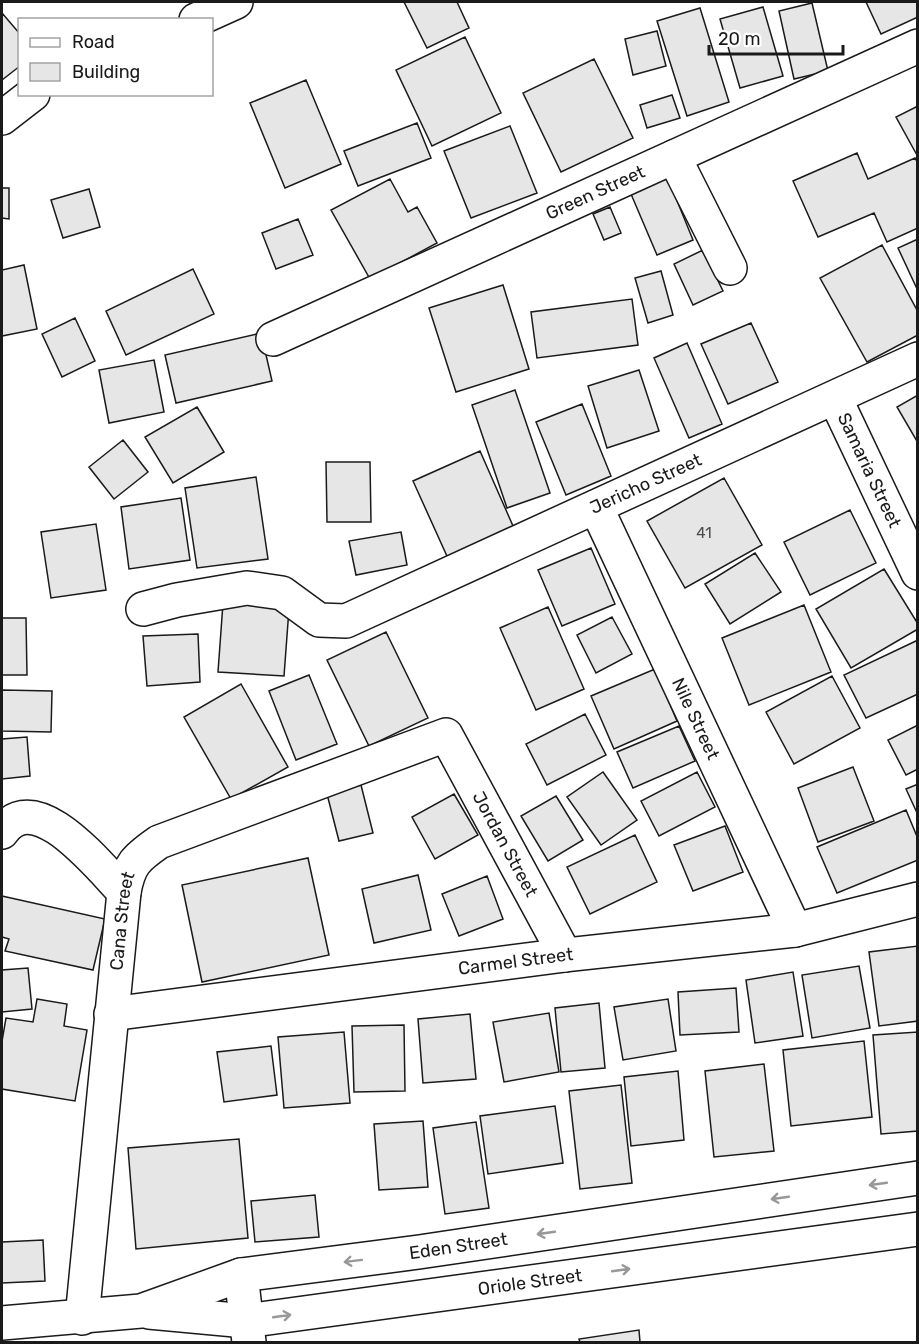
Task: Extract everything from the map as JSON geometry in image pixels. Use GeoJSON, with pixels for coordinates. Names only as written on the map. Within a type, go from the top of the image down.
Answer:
{"type":"FeatureCollection","features":[{"type":"Feature","properties":{"kind":"street"},"geometry":{"type":"LineString","coordinates":[[200,18],[236,2]]}},
{"type":"Feature","properties":{"kind":"street","name":"Green Street"},"geometry":{"type":"LineString","coordinates":[[273,339],[918,46]]}},
{"type":"Feature","properties":{"kind":"street"},"geometry":{"type":"LineString","coordinates":[[2,118],[30,96]]}},
{"type":"Feature","properties":{"kind":"street"},"geometry":{"type":"LineString","coordinates":[[674,157],[730,268]]}},
{"type":"Feature","properties":{"kind":"street","name":"Jericho Street"},"geometry":{"type":"LineString","coordinates":[[142,609],[177,600],[248,588],[282,593],[319,620],[346,621],[918,360]]}},
{"type":"Feature","properties":{"kind":"street","name":"Samaria Street"},"geometry":{"type":"LineString","coordinates":[[835,398],[918,573]]}},
{"type":"Feature","properties":{"kind":"street","name":"Nile Street"},"geometry":{"type":"LineString","coordinates":[[596,507],[795,930]]}},
{"type":"Feature","properties":{"kind":"street","name":"Cana Street"},"geometry":{"type":"LineString","coordinates":[[82,1318],[124,892],[128,873],[137,857],[159,842],[446,735]]}},
{"type":"Feature","properties":{"kind":"street","name":"Jordan Street"},"geometry":{"type":"LineString","coordinates":[[446,735],[565,955]]}},
{"type":"Feature","properties":{"kind":"street"},"geometry":{"type":"LineString","coordinates":[[2,832],[19,819],[38,818],[58,826],[124,892]]}},
{"type":"Feature","properties":{"kind":"street","name":"Carmel Street"},"geometry":{"type":"LineString","coordinates":[[111,1014],[565,955],[795,930],[918,899]]}},
{"type":"Feature","properties":{"kind":"street","name":"Eden Street"},"geometry":{"type":"LineString","coordinates":[[2,1323],[82,1318],[141,1311],[241,1275],[419,1252],[918,1178]]}},
{"type":"Feature","properties":{"kind":"street","name":"Oriole Street"},"geometry":{"type":"LineString","coordinates":[[141,1311],[247,1332],[918,1229]]}},
{"type":"Feature","properties":{"kind":"street"},"geometry":{"type":"LineString","coordinates":[[241,1275],[247,1332]]}},
{"type":"Feature","properties":{"kind":"building"},"geometry":{"type":"Polygon","coordinates":[[[404,2],[457,2],[469,28],[427,48],[404,2]]]}},
{"type":"Feature","properties":{"kind":"building"},"geometry":{"type":"Polygon","coordinates":[[[866,2],[918,2],[918,17],[881,34],[866,2]]]}},
{"type":"Feature","properties":{"kind":"building"},"geometry":{"type":"Polygon","coordinates":[[[812,3],[828,71],[794,79],[779,11],[812,3]]]}},
{"type":"Feature","properties":{"kind":"building"},"geometry":{"type":"Polygon","coordinates":[[[763,7],[783,76],[740,88],[720,19],[763,7]]]}},
{"type":"Feature","properties":{"kind":"building"},"geometry":{"type":"Polygon","coordinates":[[[700,8],[729,102],[687,116],[657,21],[700,8]]]}},
{"type":"Feature","properties":{"kind":"building"},"geometry":{"type":"Polygon","coordinates":[[[2,13],[18,32],[18,68],[2,80],[2,13]]]}},
{"type":"Feature","properties":{"kind":"building"},"geometry":{"type":"Polygon","coordinates":[[[657,31],[666,66],[633,75],[625,39],[657,31]]]}},
{"type":"Feature","properties":{"kind":"building"},"geometry":{"type":"Polygon","coordinates":[[[465,37],[501,113],[432,146],[396,70],[465,37]]]}},
{"type":"Feature","properties":{"kind":"building"},"geometry":{"type":"Polygon","coordinates":[[[594,59],[633,138],[561,172],[523,93],[594,59]]]}},
{"type":"Feature","properties":{"kind":"building"},"geometry":{"type":"Polygon","coordinates":[[[306,80],[341,164],[285,188],[250,103],[306,80]]]}},
{"type":"Feature","properties":{"kind":"building"},"geometry":{"type":"Polygon","coordinates":[[[672,95],[680,118],[647,128],[640,105],[672,95]]]}},
{"type":"Feature","properties":{"kind":"building"},"geometry":{"type":"Polygon","coordinates":[[[918,106],[918,157],[896,117],[918,106]]]}},
{"type":"Feature","properties":{"kind":"building"},"geometry":{"type":"Polygon","coordinates":[[[417,123],[431,158],[358,186],[344,151],[417,123]]]}},
{"type":"Feature","properties":{"kind":"building"},"geometry":{"type":"Polygon","coordinates":[[[510,126],[537,193],[471,218],[444,151],[510,126]]]}},
{"type":"Feature","properties":{"kind":"building"},"geometry":{"type":"Polygon","coordinates":[[[857,153],[868,179],[915,158],[918,163],[918,228],[887,242],[874,213],[818,237],[793,181],[857,153]]]}},
{"type":"Feature","properties":{"kind":"building"},"geometry":{"type":"Polygon","coordinates":[[[665,171],[693,240],[657,255],[628,187],[665,171]]]}},
{"type":"Feature","properties":{"kind":"building"},"geometry":{"type":"Polygon","coordinates":[[[390,179],[408,212],[417,207],[437,243],[370,279],[331,210],[390,179]]]}},
{"type":"Feature","properties":{"kind":"building"},"geometry":{"type":"Polygon","coordinates":[[[2,188],[9,188],[9,219],[2,218],[2,188]]]}},
{"type":"Feature","properties":{"kind":"building"},"geometry":{"type":"Polygon","coordinates":[[[89,189],[100,227],[63,238],[51,200],[89,189]]]}},
{"type":"Feature","properties":{"kind":"building"},"geometry":{"type":"Polygon","coordinates":[[[610,207],[621,233],[604,240],[593,214],[610,207]]]}},
{"type":"Feature","properties":{"kind":"building"},"geometry":{"type":"Polygon","coordinates":[[[298,219],[313,255],[276,269],[262,233],[298,219]]]}},
{"type":"Feature","properties":{"kind":"building"},"geometry":{"type":"Polygon","coordinates":[[[918,239],[918,291],[898,248],[918,239]]]}},
{"type":"Feature","properties":{"kind":"building"},"geometry":{"type":"Polygon","coordinates":[[[882,245],[918,312],[918,335],[867,362],[820,278],[882,245]]]}},
{"type":"Feature","properties":{"kind":"building"},"geometry":{"type":"Polygon","coordinates":[[[703,250],[723,291],[693,305],[674,264],[703,250]]]}},
{"type":"Feature","properties":{"kind":"building"},"geometry":{"type":"Polygon","coordinates":[[[24,265],[37,329],[2,336],[2,270],[24,265]]]}},
{"type":"Feature","properties":{"kind":"building"},"geometry":{"type":"Polygon","coordinates":[[[193,269],[214,314],[126,355],[106,311],[193,269]]]}},
{"type":"Feature","properties":{"kind":"building"},"geometry":{"type":"Polygon","coordinates":[[[661,271],[673,315],[648,323],[635,278],[661,271]]]}},
{"type":"Feature","properties":{"kind":"building"},"geometry":{"type":"Polygon","coordinates":[[[503,285],[529,369],[456,392],[429,308],[503,285]]]}},
{"type":"Feature","properties":{"kind":"building"},"geometry":{"type":"Polygon","coordinates":[[[632,299],[638,345],[537,358],[531,312],[632,299]]]}},
{"type":"Feature","properties":{"kind":"building"},"geometry":{"type":"Polygon","coordinates":[[[75,318],[95,361],[62,377],[42,334],[75,318]]]}},
{"type":"Feature","properties":{"kind":"building"},"geometry":{"type":"Polygon","coordinates":[[[751,323],[778,382],[728,404],[701,344],[751,323]]]}},
{"type":"Feature","properties":{"kind":"building"},"geometry":{"type":"Polygon","coordinates":[[[261,333],[272,381],[176,403],[165,355],[261,333]]]}},
{"type":"Feature","properties":{"kind":"building"},"geometry":{"type":"Polygon","coordinates":[[[687,343],[722,424],[689,438],[654,358],[687,343]]]}},
{"type":"Feature","properties":{"kind":"building"},"geometry":{"type":"Polygon","coordinates":[[[154,360],[164,412],[109,423],[99,370],[154,360]]]}},
{"type":"Feature","properties":{"kind":"building"},"geometry":{"type":"Polygon","coordinates":[[[639,370],[659,431],[607,448],[588,386],[639,370]]]}},
{"type":"Feature","properties":{"kind":"building"},"geometry":{"type":"Polygon","coordinates":[[[515,390],[550,493],[507,508],[472,405],[515,390]]]}},
{"type":"Feature","properties":{"kind":"building"},"geometry":{"type":"Polygon","coordinates":[[[918,395],[918,443],[897,407],[918,395]]]}},
{"type":"Feature","properties":{"kind":"building"},"geometry":{"type":"Polygon","coordinates":[[[582,404],[611,476],[566,495],[536,422],[582,404]]]}},
{"type":"Feature","properties":{"kind":"building"},"geometry":{"type":"Polygon","coordinates":[[[197,407],[224,452],[173,483],[145,437],[197,407]]]}},
{"type":"Feature","properties":{"kind":"building"},"geometry":{"type":"Polygon","coordinates":[[[123,440],[148,472],[114,499],[89,467],[123,440]]]}},
{"type":"Feature","properties":{"kind":"building"},"geometry":{"type":"Polygon","coordinates":[[[480,451],[517,535],[451,565],[413,481],[480,451]]]}},
{"type":"Feature","properties":{"kind":"building"},"geometry":{"type":"Polygon","coordinates":[[[326,462],[370,462],[371,522],[327,522],[326,462]]]}},
{"type":"Feature","properties":{"kind":"building"},"geometry":{"type":"Polygon","coordinates":[[[256,477],[268,559],[197,568],[185,488],[256,477]]]}},
{"type":"Feature","properties":{"kind":"building"},"geometry":{"type":"Polygon","coordinates":[[[724,478],[762,545],[685,588],[647,521],[724,478]]]}},
{"type":"Feature","properties":{"kind":"building"},"geometry":{"type":"Polygon","coordinates":[[[181,498],[190,560],[129,569],[121,507],[181,498]]]}},
{"type":"Feature","properties":{"kind":"building"},"geometry":{"type":"Polygon","coordinates":[[[850,510],[876,563],[810,595],[784,542],[850,510]]]}},
{"type":"Feature","properties":{"kind":"building"},"geometry":{"type":"Polygon","coordinates":[[[96,524],[106,590],[51,598],[41,532],[96,524]]]}},
{"type":"Feature","properties":{"kind":"building"},"geometry":{"type":"Polygon","coordinates":[[[401,532],[407,565],[356,575],[349,541],[401,532]]]}},
{"type":"Feature","properties":{"kind":"building"},"geometry":{"type":"Polygon","coordinates":[[[591,548],[615,604],[562,626],[538,570],[591,548]]]}},
{"type":"Feature","properties":{"kind":"building"},"geometry":{"type":"Polygon","coordinates":[[[755,553],[781,592],[730,624],[705,584],[755,553]]]}},
{"type":"Feature","properties":{"kind":"building"},"geometry":{"type":"Polygon","coordinates":[[[884,569],[918,624],[918,629],[851,668],[816,609],[884,569]]]}},
{"type":"Feature","properties":{"kind":"building"},"geometry":{"type":"Polygon","coordinates":[[[223,603],[289,609],[284,676],[218,672],[223,603]]]}},
{"type":"Feature","properties":{"kind":"building"},"geometry":{"type":"Polygon","coordinates":[[[804,605],[831,672],[749,705],[722,638],[804,605]]]}},
{"type":"Feature","properties":{"kind":"building"},"geometry":{"type":"Polygon","coordinates":[[[548,607],[584,689],[536,710],[500,628],[548,607]]]}},
{"type":"Feature","properties":{"kind":"building"},"geometry":{"type":"Polygon","coordinates":[[[612,617],[632,654],[596,673],[577,635],[612,617]]]}},
{"type":"Feature","properties":{"kind":"building"},"geometry":{"type":"Polygon","coordinates":[[[2,618],[26,618],[27,675],[2,675],[2,618]]]}},
{"type":"Feature","properties":{"kind":"building"},"geometry":{"type":"Polygon","coordinates":[[[386,632],[428,718],[369,746],[327,660],[386,632]]]}},
{"type":"Feature","properties":{"kind":"building"},"geometry":{"type":"Polygon","coordinates":[[[198,634],[200,682],[147,686],[143,636],[198,634]]]}},
{"type":"Feature","properties":{"kind":"building"},"geometry":{"type":"Polygon","coordinates":[[[918,640],[918,694],[866,718],[844,675],[918,640]]]}},
{"type":"Feature","properties":{"kind":"building"},"geometry":{"type":"Polygon","coordinates":[[[655,669],[677,721],[614,749],[591,696],[655,669]]]}},
{"type":"Feature","properties":{"kind":"building"},"geometry":{"type":"Polygon","coordinates":[[[309,675],[337,744],[296,760],[269,691],[309,675]]]}},
{"type":"Feature","properties":{"kind":"building"},"geometry":{"type":"Polygon","coordinates":[[[832,676],[860,728],[794,764],[766,712],[832,676]]]}},
{"type":"Feature","properties":{"kind":"building"},"geometry":{"type":"Polygon","coordinates":[[[241,684],[288,767],[231,799],[184,717],[241,684]]]}},
{"type":"Feature","properties":{"kind":"building"},"geometry":{"type":"Polygon","coordinates":[[[2,690],[52,691],[51,732],[2,731],[2,690]]]}},
{"type":"Feature","properties":{"kind":"building"},"geometry":{"type":"Polygon","coordinates":[[[585,714],[606,755],[547,785],[526,744],[585,714]]]}},
{"type":"Feature","properties":{"kind":"building"},"geometry":{"type":"Polygon","coordinates":[[[918,725],[918,769],[906,775],[888,740],[918,725]]]}},
{"type":"Feature","properties":{"kind":"building"},"geometry":{"type":"Polygon","coordinates":[[[679,726],[695,761],[633,788],[617,752],[679,726]]]}},
{"type":"Feature","properties":{"kind":"building"},"geometry":{"type":"Polygon","coordinates":[[[27,737],[30,776],[2,779],[2,739],[27,737]]]}},
{"type":"Feature","properties":{"kind":"building"},"geometry":{"type":"Polygon","coordinates":[[[853,767],[874,821],[818,842],[798,788],[853,767]]]}},
{"type":"Feature","properties":{"kind":"building"},"geometry":{"type":"Polygon","coordinates":[[[603,772],[637,820],[601,845],[567,797],[603,772]]]}},
{"type":"Feature","properties":{"kind":"building"},"geometry":{"type":"Polygon","coordinates":[[[697,772],[715,807],[659,836],[641,801],[697,772]]]}},
{"type":"Feature","properties":{"kind":"building"},"geometry":{"type":"Polygon","coordinates":[[[918,784],[918,815],[906,789],[918,784]]]}},
{"type":"Feature","properties":{"kind":"building"},"geometry":{"type":"Polygon","coordinates":[[[361,785],[373,833],[339,841],[327,794],[361,785]]]}},
{"type":"Feature","properties":{"kind":"building"},"geometry":{"type":"Polygon","coordinates":[[[454,794],[478,835],[435,859],[412,817],[454,794]]]}},
{"type":"Feature","properties":{"kind":"building"},"geometry":{"type":"Polygon","coordinates":[[[556,796],[583,840],[548,861],[521,816],[556,796]]]}},
{"type":"Feature","properties":{"kind":"building"},"geometry":{"type":"Polygon","coordinates":[[[906,810],[918,839],[918,860],[837,893],[817,847],[906,810]]]}},
{"type":"Feature","properties":{"kind":"building"},"geometry":{"type":"Polygon","coordinates":[[[725,826],[743,872],[693,891],[674,845],[725,826]]]}},
{"type":"Feature","properties":{"kind":"building"},"geometry":{"type":"Polygon","coordinates":[[[635,835],[657,882],[590,914],[567,867],[635,835]]]}},
{"type":"Feature","properties":{"kind":"building"},"geometry":{"type":"Polygon","coordinates":[[[308,858],[329,955],[202,982],[182,885],[308,858]]]}},
{"type":"Feature","properties":{"kind":"building"},"geometry":{"type":"Polygon","coordinates":[[[418,875],[431,930],[374,943],[362,889],[418,875]]]}},
{"type":"Feature","properties":{"kind":"building"},"geometry":{"type":"Polygon","coordinates":[[[487,876],[503,919],[459,936],[442,894],[487,876]]]}},
{"type":"Feature","properties":{"kind":"building"},"geometry":{"type":"Polygon","coordinates":[[[2,896],[105,919],[93,970],[5,951],[9,939],[2,937],[2,896]]]}},
{"type":"Feature","properties":{"kind":"building"},"geometry":{"type":"Polygon","coordinates":[[[918,946],[918,1021],[879,1026],[869,952],[918,946]]]}},
{"type":"Feature","properties":{"kind":"building"},"geometry":{"type":"Polygon","coordinates":[[[859,966],[870,1028],[812,1038],[802,975],[859,966]]]}},
{"type":"Feature","properties":{"kind":"building"},"geometry":{"type":"Polygon","coordinates":[[[28,968],[32,1009],[2,1012],[2,970],[28,968]]]}},
{"type":"Feature","properties":{"kind":"building"},"geometry":{"type":"Polygon","coordinates":[[[793,972],[803,1036],[755,1043],[746,980],[793,972]]]}},
{"type":"Feature","properties":{"kind":"building"},"geometry":{"type":"Polygon","coordinates":[[[736,988],[739,1032],[680,1035],[678,992],[736,988]]]}},
{"type":"Feature","properties":{"kind":"building"},"geometry":{"type":"Polygon","coordinates":[[[37,999],[67,1004],[64,1026],[87,1030],[75,1101],[2,1089],[2,1041],[6,1018],[33,1022],[37,999]]]}},
{"type":"Feature","properties":{"kind":"building"},"geometry":{"type":"Polygon","coordinates":[[[668,999],[676,1051],[623,1060],[614,1007],[668,999]]]}},
{"type":"Feature","properties":{"kind":"building"},"geometry":{"type":"Polygon","coordinates":[[[599,1003],[605,1068],[561,1072],[555,1008],[599,1003]]]}},
{"type":"Feature","properties":{"kind":"building"},"geometry":{"type":"Polygon","coordinates":[[[549,1013],[559,1072],[504,1082],[493,1022],[549,1013]]]}},
{"type":"Feature","properties":{"kind":"building"},"geometry":{"type":"Polygon","coordinates":[[[470,1014],[476,1079],[423,1083],[418,1019],[470,1014]]]}},
{"type":"Feature","properties":{"kind":"building"},"geometry":{"type":"Polygon","coordinates":[[[404,1025],[405,1091],[354,1092],[352,1026],[404,1025]]]}},
{"type":"Feature","properties":{"kind":"building"},"geometry":{"type":"Polygon","coordinates":[[[344,1032],[350,1103],[284,1108],[278,1037],[344,1032]]]}},
{"type":"Feature","properties":{"kind":"building"},"geometry":{"type":"Polygon","coordinates":[[[918,1032],[918,1131],[881,1134],[873,1035],[918,1032]]]}},
{"type":"Feature","properties":{"kind":"building"},"geometry":{"type":"Polygon","coordinates":[[[864,1041],[872,1117],[791,1126],[783,1050],[864,1041]]]}},
{"type":"Feature","properties":{"kind":"building"},"geometry":{"type":"Polygon","coordinates":[[[271,1046],[277,1095],[224,1102],[217,1052],[271,1046]]]}},
{"type":"Feature","properties":{"kind":"building"},"geometry":{"type":"Polygon","coordinates":[[[764,1064],[774,1151],[714,1157],[705,1071],[764,1064]]]}},
{"type":"Feature","properties":{"kind":"building"},"geometry":{"type":"Polygon","coordinates":[[[678,1071],[684,1140],[631,1146],[624,1077],[678,1071]]]}},
{"type":"Feature","properties":{"kind":"building"},"geometry":{"type":"Polygon","coordinates":[[[621,1085],[632,1183],[580,1189],[569,1091],[621,1085]]]}},
{"type":"Feature","properties":{"kind":"building"},"geometry":{"type":"Polygon","coordinates":[[[555,1106],[563,1163],[488,1174],[480,1116],[555,1106]]]}},
{"type":"Feature","properties":{"kind":"building"},"geometry":{"type":"Polygon","coordinates":[[[423,1121],[428,1187],[379,1190],[374,1124],[423,1121]]]}},
{"type":"Feature","properties":{"kind":"building"},"geometry":{"type":"Polygon","coordinates":[[[476,1122],[489,1208],[445,1214],[433,1128],[476,1122]]]}},
{"type":"Feature","properties":{"kind":"building"},"geometry":{"type":"Polygon","coordinates":[[[239,1139],[248,1238],[136,1249],[128,1148],[239,1139]]]}},
{"type":"Feature","properties":{"kind":"building"},"geometry":{"type":"Polygon","coordinates":[[[315,1195],[319,1237],[255,1242],[251,1201],[315,1195]]]}},
{"type":"Feature","properties":{"kind":"building"},"geometry":{"type":"Polygon","coordinates":[[[43,1240],[45,1281],[2,1283],[2,1242],[43,1240]]]}},
{"type":"Feature","properties":{"kind":"building"},"geometry":{"type":"Polygon","coordinates":[[[639,1330],[640,1342],[580,1342],[579,1339],[639,1330]]]}}]}
